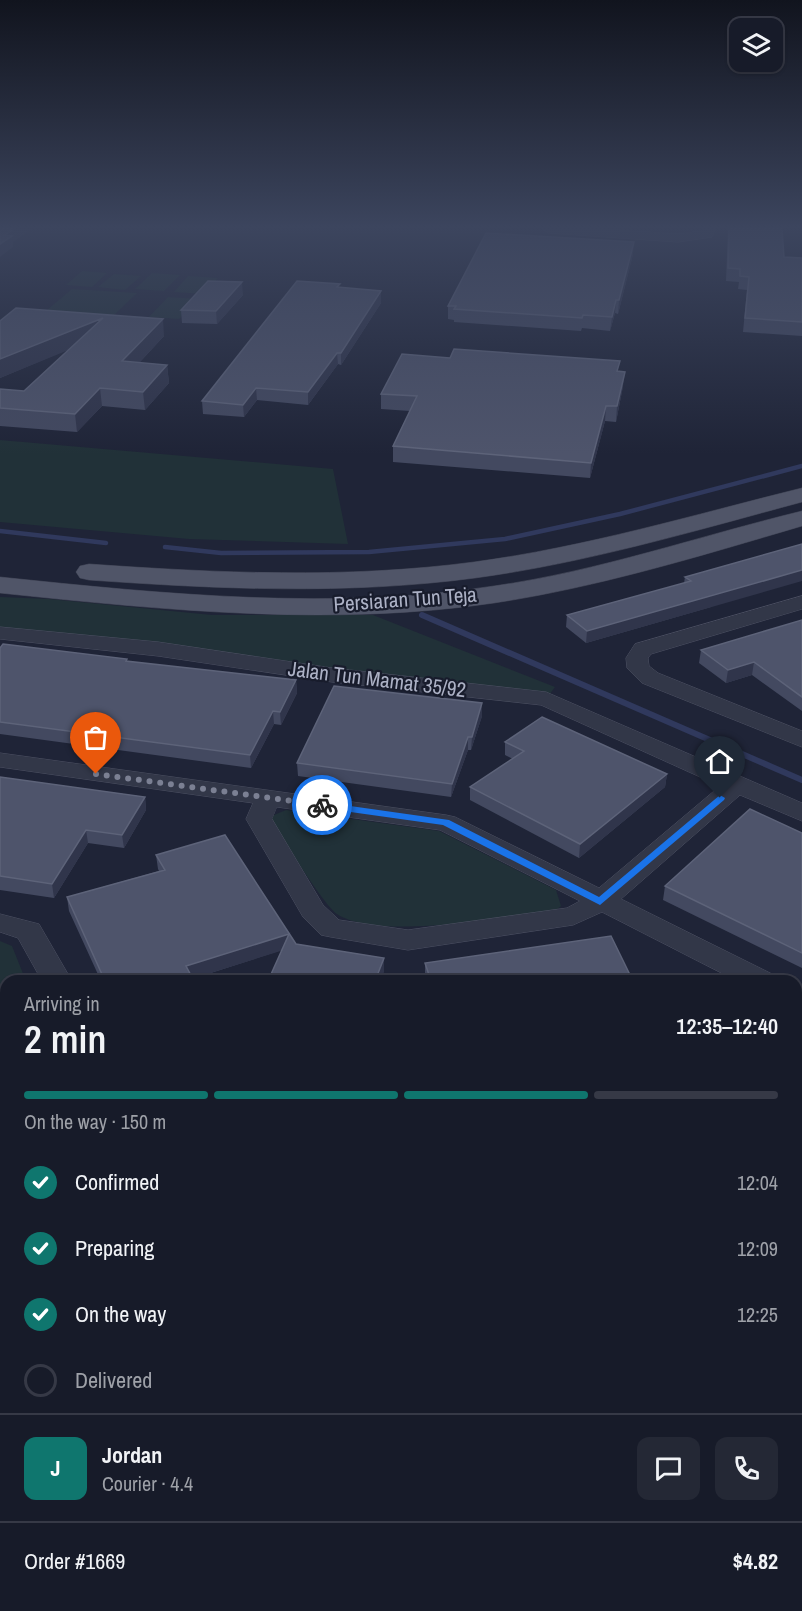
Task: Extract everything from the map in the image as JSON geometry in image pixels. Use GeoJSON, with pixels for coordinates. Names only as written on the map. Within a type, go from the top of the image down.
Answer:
{"type":"FeatureCollection","features":[{"type":"Feature","properties":{"kind":"main road","name":"Persiaran Tun Teja"},"geometry":{"type":"LineString","coordinates":[[0,566],[225,581],[394,578],[474,570],[556,556],[622,542],[802,495]]}},
{"type":"Feature","properties":{"kind":"main road","name":"Persiaran Tun Teja"},"geometry":{"type":"LineString","coordinates":[[0,585],[160,601],[246,605],[402,603],[560,583],[656,560],[802,518]]}},
{"type":"Feature","properties":{"kind":"street"},"geometry":{"type":"LineString","coordinates":[[802,602],[643,649],[637,658],[638,668],[650,678],[802,740]]}},
{"type":"Feature","properties":{"kind":"street","name":"Jalan Tun Mamat 35/92"},"geometry":{"type":"LineString","coordinates":[[0,633],[158,649],[332,675],[546,699],[802,813]]}},
{"type":"Feature","properties":{"kind":"street"},"geometry":{"type":"LineString","coordinates":[[0,760],[446,823],[750,975]]}},
{"type":"Feature","properties":{"kind":"street"},"geometry":{"type":"LineString","coordinates":[[268,798],[260,819],[313,911],[331,928],[360,935],[408,940],[573,916],[600,902],[737,784]]}},
{"type":"Feature","properties":{"kind":"street"},"geometry":{"type":"LineString","coordinates":[[0,923],[29,931],[54,975]]}},
{"type":"Feature","properties":{"kind":"shaded area"},"geometry":{"type":"Polygon","coordinates":[[[54,304],[125,304],[113,316],[46,311],[54,304]]]}},
{"type":"Feature","properties":{"kind":"shaded area"},"geometry":{"type":"Polygon","coordinates":[[[161,304],[193,304],[179,319],[149,317],[161,304]]]}},
{"type":"Feature","properties":{"kind":"shaded area"},"geometry":{"type":"Polygon","coordinates":[[[0,440],[333,469],[348,544],[189,539],[0,522],[0,440]]]}},
{"type":"Feature","properties":{"kind":"shaded area"},"geometry":{"type":"Polygon","coordinates":[[[0,597],[49,599],[212,615],[373,615],[555,687],[549,695],[0,627],[0,597]]]}},
{"type":"Feature","properties":{"kind":"shaded area"},"geometry":{"type":"Polygon","coordinates":[[[286,810],[439,831],[556,890],[561,906],[555,911],[443,925],[381,926],[356,922],[337,914],[322,898],[271,820],[274,815],[286,810]]]}},
{"type":"Feature","properties":{"kind":"shaded area"},"geometry":{"type":"Polygon","coordinates":[[[0,941],[12,946],[24,975],[0,975],[0,941]]]}},
{"type":"Feature","properties":{"kind":"building"},"geometry":{"type":"Polygon","coordinates":[[[186,304],[222,304],[216,311],[181,310],[186,304]]]}},
{"type":"Feature","properties":{"kind":"building"},"geometry":{"type":"Polygon","coordinates":[[[279,304],[372,304],[341,353],[337,353],[308,392],[256,388],[243,405],[202,401],[279,304]]]}},
{"type":"Feature","properties":{"kind":"building"},"geometry":{"type":"Polygon","coordinates":[[[449,304],[615,304],[612,317],[583,315],[582,318],[454,309],[456,306],[448,306],[449,304]]]}},
{"type":"Feature","properties":{"kind":"building"},"geometry":{"type":"Polygon","coordinates":[[[746,304],[802,304],[802,322],[745,318],[746,304]]]}},
{"type":"Feature","properties":{"kind":"building"},"geometry":{"type":"Polygon","coordinates":[[[16,308],[163,319],[122,361],[167,365],[143,392],[100,388],[75,414],[0,408],[0,389],[24,391],[103,318],[0,359],[0,321],[16,308]]]}},
{"type":"Feature","properties":{"kind":"building"},"geometry":{"type":"Polygon","coordinates":[[[454,349],[620,361],[617,371],[625,372],[617,406],[606,406],[591,463],[393,446],[417,396],[381,394],[402,354],[450,358],[454,349]]]}},
{"type":"Feature","properties":{"kind":"building"},"geometry":{"type":"Polygon","coordinates":[[[802,544],[802,570],[587,631],[567,615],[691,581],[685,577],[802,544]]]}},
{"type":"Feature","properties":{"kind":"building"},"geometry":{"type":"Polygon","coordinates":[[[802,620],[802,697],[754,662],[728,670],[701,650],[802,620]]]}},
{"type":"Feature","properties":{"kind":"building"},"geometry":{"type":"Polygon","coordinates":[[[3,644],[127,659],[126,661],[296,680],[280,712],[273,711],[250,755],[0,722],[0,648],[3,644]]]}},
{"type":"Feature","properties":{"kind":"building"},"geometry":{"type":"Polygon","coordinates":[[[334,686],[482,703],[472,737],[468,737],[452,784],[297,763],[334,686]]]}},
{"type":"Feature","properties":{"kind":"building"},"geometry":{"type":"Polygon","coordinates":[[[542,717],[667,774],[580,844],[470,787],[524,751],[505,742],[542,717]]]}},
{"type":"Feature","properties":{"kind":"building"},"geometry":{"type":"Polygon","coordinates":[[[0,777],[145,797],[122,835],[86,830],[52,884],[0,876],[0,777]]]}},
{"type":"Feature","properties":{"kind":"building"},"geometry":{"type":"Polygon","coordinates":[[[750,809],[802,833],[802,953],[665,886],[750,809]]]}},
{"type":"Feature","properties":{"kind":"building"},"geometry":{"type":"Polygon","coordinates":[[[225,835],[296,944],[384,958],[377,975],[271,975],[289,934],[186,966],[191,975],[102,975],[67,897],[165,870],[156,855],[225,835]]]}},
{"type":"Feature","properties":{"kind":"building"},"geometry":{"type":"Polygon","coordinates":[[[611,936],[630,975],[429,975],[425,963],[611,936]]]}},
{"type":"Feature","properties":{"kind":"waterway"},"geometry":{"type":"LineString","coordinates":[[165,547],[221,553],[369,552],[505,539],[620,514],[802,466]]}},
{"type":"Feature","properties":{"kind":"waterway"},"geometry":{"type":"LineString","coordinates":[[0,531],[106,543]]}},
{"type":"Feature","properties":{"kind":"waterway"},"geometry":{"type":"LineString","coordinates":[[422,615],[802,780]]}},
{"type":"Feature","properties":{"kind":"way so far"},"geometry":{"type":"LineString","coordinates":[[96,774],[322,805]]}},
{"type":"Feature","properties":{"kind":"route"},"geometry":{"type":"LineString","coordinates":[[322,805],[446,823],[600,902],[720,798]]}}]}
